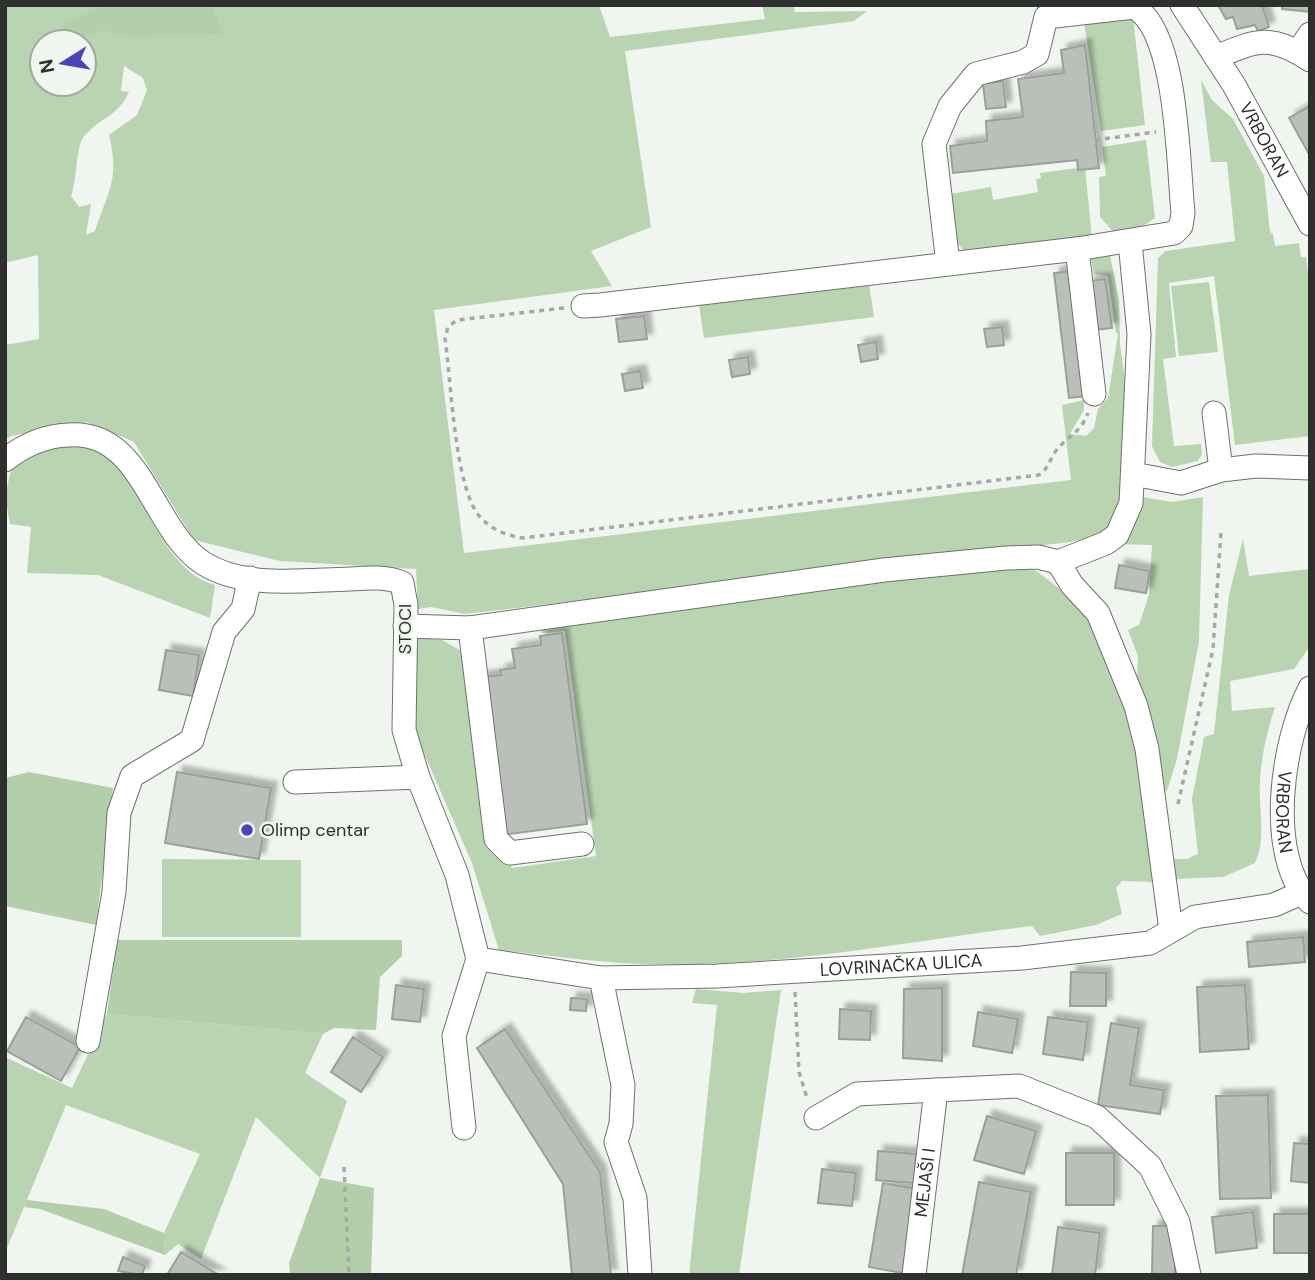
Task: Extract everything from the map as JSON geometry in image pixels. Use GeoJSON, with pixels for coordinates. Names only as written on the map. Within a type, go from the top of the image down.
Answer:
{"type":"FeatureCollection","features":[{"type":"Feature","properties":{"kind":"street","name":"VRBORAN"},"geometry":{"type":"LineString","coordinates":[[1182,5],[1261,131],[1310,224]]}},
{"type":"Feature","properties":{"kind":"street"},"geometry":{"type":"LineString","coordinates":[[583,306],[948,264],[1130,242],[1174,233],[1181,226],[1183,213],[1166,55],[1142,11],[1134,7],[1046,17],[1037,54],[1023,62],[976,74],[950,106],[934,144],[948,264]]}},
{"type":"Feature","properties":{"kind":"street"},"geometry":{"type":"LineString","coordinates":[[1216,57],[1245,45],[1272,42],[1306,48]]}},
{"type":"Feature","properties":{"kind":"street"},"geometry":{"type":"LineString","coordinates":[[405,626],[470,628],[884,570],[1006,558],[1038,557],[1058,562],[1106,543],[1116,535],[1131,503],[1139,334],[1130,242]]}},
{"type":"Feature","properties":{"kind":"street"},"geometry":{"type":"LineString","coordinates":[[1077,248],[1094,394]]}},
{"type":"Feature","properties":{"kind":"street"},"geometry":{"type":"LineString","coordinates":[[1214,413],[1221,470]]}},
{"type":"Feature","properties":{"kind":"street","name":"STOCI"},"geometry":{"type":"LineString","coordinates":[[5,460],[34,441],[58,435],[82,434],[100,439],[127,458],[169,524],[202,563],[223,573],[250,578],[393,579],[402,583],[405,593],[404,730],[418,777],[457,875],[478,959]]}},
{"type":"Feature","properties":{"kind":"street"},"geometry":{"type":"LineString","coordinates":[[1133,474],[1181,483],[1221,470],[1256,466],[1310,468]]}},
{"type":"Feature","properties":{"kind":"street"},"geometry":{"type":"LineString","coordinates":[[1058,562],[1072,586],[1098,613],[1122,666],[1147,749],[1171,930]]}},
{"type":"Feature","properties":{"kind":"street"},"geometry":{"type":"LineString","coordinates":[[88,1041],[114,892],[118,813],[132,776],[192,740],[223,632],[243,609],[250,578]]}},
{"type":"Feature","properties":{"kind":"street"},"geometry":{"type":"LineString","coordinates":[[470,628],[495,839],[510,853],[582,844]]}},
{"type":"Feature","properties":{"kind":"street","name":"VRBORAN"},"geometry":{"type":"LineString","coordinates":[[1305,897],[1288,864],[1283,826],[1283,790],[1296,720],[1310,688]]}},
{"type":"Feature","properties":{"kind":"street"},"geometry":{"type":"LineString","coordinates":[[295,782],[418,777]]}},
{"type":"Feature","properties":{"kind":"street","name":"LOVRINAČKA ULICA"},"geometry":{"type":"LineString","coordinates":[[478,959],[601,978],[794,971],[1022,958],[1150,943],[1195,917],[1274,905],[1305,897]]}},
{"type":"Feature","properties":{"kind":"street"},"geometry":{"type":"LineString","coordinates":[[464,1128],[454,1035],[478,959]]}},
{"type":"Feature","properties":{"kind":"street"},"geometry":{"type":"LineString","coordinates":[[601,978],[623,1085],[621,1124],[616,1142],[635,1198],[640,1275]]}},
{"type":"Feature","properties":{"kind":"street"},"geometry":{"type":"LineString","coordinates":[[820,1116],[857,1094],[1018,1086],[1097,1117],[1150,1166],[1178,1222],[1189,1275]]}},
{"type":"Feature","properties":{"kind":"street","name":"MEJAŠI I"},"geometry":{"type":"LineString","coordinates":[[914,1275],[936,1090]]}},
{"type":"Feature","properties":{"kind":"path"},"geometry":{"type":"LineString","coordinates":[[1095,140],[1145,134]]}},
{"type":"Feature","properties":{"kind":"path"},"geometry":{"type":"LineString","coordinates":[[583,306],[457,320],[448,327],[445,338],[463,473],[472,505],[486,523],[504,535],[523,538],[1039,475],[1048,469],[1055,452],[1083,426],[1094,394]]}},
{"type":"Feature","properties":{"kind":"path"},"geometry":{"type":"LineString","coordinates":[[1158,827],[1178,804],[1213,649],[1221,532]]}},
{"type":"Feature","properties":{"kind":"path"},"geometry":{"type":"LineString","coordinates":[[794,971],[799,1072],[804,1092],[820,1116]]}},
{"type":"Feature","properties":{"kind":"path"},"geometry":{"type":"LineString","coordinates":[[345,1167],[349,1275]]}},
{"type":"Feature","properties":{"kind":"green space"},"geometry":{"type":"Polygon","coordinates":[[[5,5],[599,5],[610,37],[765,19],[762,5],[793,5],[795,12],[867,11],[854,21],[625,51],[651,227],[591,251],[612,286],[434,310],[464,553],[1071,480],[1062,405],[1084,400],[1084,410],[1070,434],[1086,436],[1094,428],[1098,409],[1108,398],[1118,334],[1108,276],[1094,274],[1091,259],[1110,255],[1119,300],[1120,344],[1128,401],[1123,500],[1108,528],[1098,536],[1070,542],[465,614],[431,607],[418,609],[416,569],[280,561],[194,540],[134,442],[87,422],[11,436],[5,440],[5,345],[39,339],[38,255],[5,263],[5,5]],[[124,66],[121,91],[129,92],[124,101],[89,131],[81,142],[71,196],[79,207],[91,204],[86,235],[95,231],[111,185],[113,163],[109,135],[137,115],[147,90],[143,78],[124,66]]]}},
{"type":"Feature","properties":{"kind":"green space"},"geometry":{"type":"Polygon","coordinates":[[[105,5],[211,5],[223,34],[130,37],[104,30],[98,32],[98,28],[63,28],[105,5]]]}},
{"type":"Feature","properties":{"kind":"green space"},"geometry":{"type":"Polygon","coordinates":[[[1133,17],[1145,125],[1101,131],[1084,22],[1133,17]]]}},
{"type":"Feature","properties":{"kind":"green space"},"geometry":{"type":"Polygon","coordinates":[[[1201,80],[1212,100],[1233,119],[1264,176],[1270,232],[1273,234],[1275,246],[1299,243],[1301,257],[1306,257],[1310,289],[1310,436],[1235,445],[1214,276],[1169,283],[1176,357],[1163,359],[1174,446],[1201,444],[1202,454],[1198,461],[1172,467],[1160,462],[1152,446],[1158,258],[1166,251],[1235,241],[1227,162],[1211,162],[1201,80]]]}},
{"type":"Feature","properties":{"kind":"green space"},"geometry":{"type":"Polygon","coordinates":[[[1146,140],[1155,218],[1134,232],[1116,235],[1100,217],[1099,177],[1106,176],[1102,147],[1146,140]]]}},
{"type":"Feature","properties":{"kind":"green space"},"geometry":{"type":"Polygon","coordinates":[[[1085,167],[1092,239],[964,251],[956,241],[950,194],[991,187],[993,200],[1038,192],[1036,179],[1041,178],[1040,173],[1085,167]]]}},
{"type":"Feature","properties":{"kind":"green space"},"geometry":{"type":"Polygon","coordinates":[[[1209,282],[1218,352],[1179,356],[1171,286],[1209,282]]]}},
{"type":"Feature","properties":{"kind":"green space"},"geometry":{"type":"Polygon","coordinates":[[[869,284],[874,317],[704,338],[699,305],[869,284]]]}},
{"type":"Feature","properties":{"kind":"green space"},"geometry":{"type":"Polygon","coordinates":[[[82,444],[115,462],[170,550],[198,578],[215,585],[210,618],[98,575],[27,573],[31,527],[10,524],[5,496],[11,470],[46,448],[82,444]]]}},
{"type":"Feature","properties":{"kind":"green space"},"geometry":{"type":"Polygon","coordinates":[[[1142,497],[1173,502],[1203,497],[1199,641],[1177,759],[1167,791],[1163,791],[1137,681],[1138,656],[1128,630],[1139,625],[1149,594],[1152,545],[1116,544],[1142,497]]]}},
{"type":"Feature","properties":{"kind":"green space"},"geometry":{"type":"Polygon","coordinates":[[[1243,539],[1249,576],[1310,569],[1310,646],[1294,669],[1230,681],[1232,711],[1275,707],[1262,763],[1261,844],[1255,863],[1223,877],[1175,879],[1172,859],[1187,859],[1198,854],[1192,799],[1204,737],[1214,734],[1229,595],[1243,539]]]}},
{"type":"Feature","properties":{"kind":"green space"},"geometry":{"type":"Polygon","coordinates":[[[1025,566],[1038,572],[1071,598],[1091,620],[1135,728],[1155,882],[1122,881],[1116,888],[1122,914],[1096,925],[1040,936],[1032,926],[840,953],[744,962],[628,963],[499,950],[472,863],[415,728],[417,638],[442,640],[463,652],[487,845],[513,868],[596,856],[565,631],[542,633],[540,625],[856,582],[1025,566]]]}},
{"type":"Feature","properties":{"kind":"green space"},"geometry":{"type":"Polygon","coordinates":[[[29,772],[113,788],[96,925],[5,906],[5,778],[29,772]]]}},
{"type":"Feature","properties":{"kind":"green space"},"geometry":{"type":"Polygon","coordinates":[[[162,859],[301,860],[301,937],[162,937],[162,859]]]}},
{"type":"Feature","properties":{"kind":"green space"},"geometry":{"type":"Polygon","coordinates":[[[117,940],[402,940],[402,956],[380,977],[376,1030],[334,1028],[323,1034],[107,1014],[117,940]]]}},
{"type":"Feature","properties":{"kind":"green space"},"geometry":{"type":"Polygon","coordinates":[[[696,989],[743,993],[781,990],[739,1275],[689,1275],[717,1005],[692,1003],[696,989]]]}},
{"type":"Feature","properties":{"kind":"green space"},"geometry":{"type":"Polygon","coordinates":[[[107,1014],[323,1034],[305,1073],[347,1101],[320,1178],[256,1117],[201,1259],[178,1244],[165,1255],[164,1233],[200,1154],[66,1105],[5,1253],[5,1057],[72,1088],[107,1014]]]}},
{"type":"Feature","properties":{"kind":"green space"},"geometry":{"type":"Polygon","coordinates":[[[320,1178],[374,1188],[371,1275],[290,1275],[289,1263],[320,1178]]]}},
{"type":"Feature","properties":{"kind":"green space"},"geometry":{"type":"Polygon","coordinates":[[[27,1200],[104,1209],[164,1233],[165,1255],[40,1209],[24,1207],[27,1200]]]}},
{"type":"Feature","properties":{"kind":"building"},"geometry":{"type":"Polygon","coordinates":[[[1218,5],[1262,5],[1269,27],[1258,31],[1255,25],[1237,29],[1233,17],[1226,19],[1218,5]]]}},
{"type":"Feature","properties":{"kind":"building"},"geometry":{"type":"Polygon","coordinates":[[[1282,5],[1310,5],[1310,12],[1282,9],[1282,5]]]}},
{"type":"Feature","properties":{"kind":"building"},"geometry":{"type":"Polygon","coordinates":[[[1085,45],[1099,168],[1078,170],[1077,160],[953,173],[950,146],[987,141],[986,121],[1023,117],[1018,79],[1064,73],[1061,50],[1085,45]]]}},
{"type":"Feature","properties":{"kind":"building"},"geometry":{"type":"Polygon","coordinates":[[[1003,81],[1006,107],[986,109],[983,84],[1003,81]]]}},
{"type":"Feature","properties":{"kind":"building"},"geometry":{"type":"Polygon","coordinates":[[[1310,106],[1310,156],[1289,118],[1310,106]]]}},
{"type":"Feature","properties":{"kind":"building"},"geometry":{"type":"Polygon","coordinates":[[[1070,271],[1086,396],[1069,398],[1054,273],[1070,271]]]}},
{"type":"Feature","properties":{"kind":"building"},"geometry":{"type":"Polygon","coordinates":[[[1105,279],[1112,328],[1096,330],[1089,281],[1105,279]]]}},
{"type":"Feature","properties":{"kind":"building"},"geometry":{"type":"Polygon","coordinates":[[[644,316],[647,339],[619,342],[616,319],[644,316]]]}},
{"type":"Feature","properties":{"kind":"building"},"geometry":{"type":"Polygon","coordinates":[[[1002,327],[1004,345],[987,347],[984,329],[1002,327]]]}},
{"type":"Feature","properties":{"kind":"building"},"geometry":{"type":"Polygon","coordinates":[[[876,342],[878,359],[861,362],[858,345],[876,342]]]}},
{"type":"Feature","properties":{"kind":"building"},"geometry":{"type":"Polygon","coordinates":[[[748,357],[750,374],[732,377],[729,360],[748,357]]]}},
{"type":"Feature","properties":{"kind":"building"},"geometry":{"type":"Polygon","coordinates":[[[640,371],[643,388],[625,391],[622,374],[640,371]]]}},
{"type":"Feature","properties":{"kind":"building"},"geometry":{"type":"Polygon","coordinates":[[[1119,565],[1150,571],[1146,593],[1115,588],[1119,565]]]}},
{"type":"Feature","properties":{"kind":"building"},"geometry":{"type":"Polygon","coordinates":[[[562,633],[587,824],[502,835],[481,677],[501,675],[500,670],[515,668],[512,649],[541,645],[540,636],[562,633]]]}},
{"type":"Feature","properties":{"kind":"building"},"geometry":{"type":"Polygon","coordinates":[[[166,650],[199,655],[193,696],[159,690],[166,650]]]}},
{"type":"Feature","properties":{"kind":"building"},"geometry":{"type":"Polygon","coordinates":[[[177,772],[271,788],[259,859],[165,843],[177,772]]]}},
{"type":"Feature","properties":{"kind":"building"},"geometry":{"type":"Polygon","coordinates":[[[1303,937],[1305,962],[1249,967],[1247,942],[1303,937]]]}},
{"type":"Feature","properties":{"kind":"building"},"geometry":{"type":"Polygon","coordinates":[[[1071,972],[1106,973],[1106,1006],[1070,1006],[1071,972]]]}},
{"type":"Feature","properties":{"kind":"building"},"geometry":{"type":"Polygon","coordinates":[[[396,985],[424,989],[420,1022],[392,1019],[396,985]]]}},
{"type":"Feature","properties":{"kind":"building"},"geometry":{"type":"Polygon","coordinates":[[[1245,985],[1249,1049],[1200,1052],[1197,987],[1245,985]]]}},
{"type":"Feature","properties":{"kind":"building"},"geometry":{"type":"Polygon","coordinates":[[[942,988],[942,1061],[903,1058],[904,989],[942,988]]]}},
{"type":"Feature","properties":{"kind":"building"},"geometry":{"type":"Polygon","coordinates":[[[571,998],[587,999],[586,1011],[570,1010],[571,998]]]}},
{"type":"Feature","properties":{"kind":"building"},"geometry":{"type":"Polygon","coordinates":[[[840,1009],[871,1011],[870,1040],[839,1039],[840,1009]]]}},
{"type":"Feature","properties":{"kind":"building"},"geometry":{"type":"Polygon","coordinates":[[[978,1012],[1018,1019],[1012,1053],[973,1046],[978,1012]]]}},
{"type":"Feature","properties":{"kind":"building"},"geometry":{"type":"Polygon","coordinates":[[[26,1017],[80,1047],[61,1081],[7,1051],[26,1017]]]}},
{"type":"Feature","properties":{"kind":"building"},"geometry":{"type":"Polygon","coordinates":[[[1048,1017],[1088,1022],[1083,1060],[1043,1054],[1048,1017]]]}},
{"type":"Feature","properties":{"kind":"building"},"geometry":{"type":"Polygon","coordinates":[[[1111,1023],[1139,1028],[1130,1085],[1164,1090],[1160,1114],[1098,1105],[1111,1023]]]}},
{"type":"Feature","properties":{"kind":"building"},"geometry":{"type":"Polygon","coordinates":[[[505,1029],[600,1172],[611,1275],[572,1275],[563,1184],[477,1048],[505,1029]]]}},
{"type":"Feature","properties":{"kind":"building"},"geometry":{"type":"Polygon","coordinates":[[[353,1037],[383,1057],[361,1092],[331,1072],[353,1037]]]}},
{"type":"Feature","properties":{"kind":"building"},"geometry":{"type":"Polygon","coordinates":[[[1268,1095],[1271,1198],[1220,1199],[1216,1096],[1268,1095]]]}},
{"type":"Feature","properties":{"kind":"building"},"geometry":{"type":"Polygon","coordinates":[[[987,1116],[1036,1131],[1024,1174],[974,1160],[987,1116]]]}},
{"type":"Feature","properties":{"kind":"building"},"geometry":{"type":"Polygon","coordinates":[[[1294,1143],[1310,1144],[1310,1183],[1291,1181],[1294,1143]]]}},
{"type":"Feature","properties":{"kind":"building"},"geometry":{"type":"Polygon","coordinates":[[[878,1151],[916,1154],[914,1183],[876,1180],[878,1151]]]}},
{"type":"Feature","properties":{"kind":"building"},"geometry":{"type":"Polygon","coordinates":[[[1066,1153],[1114,1153],[1114,1205],[1066,1205],[1066,1153]]]}},
{"type":"Feature","properties":{"kind":"building"},"geometry":{"type":"Polygon","coordinates":[[[822,1169],[856,1173],[852,1206],[818,1203],[822,1169]]]}},
{"type":"Feature","properties":{"kind":"building"},"geometry":{"type":"Polygon","coordinates":[[[979,1182],[1031,1192],[1016,1275],[962,1275],[979,1182]]]}},
{"type":"Feature","properties":{"kind":"building"},"geometry":{"type":"Polygon","coordinates":[[[883,1183],[922,1190],[908,1274],[869,1267],[883,1183]]]}},
{"type":"Feature","properties":{"kind":"building"},"geometry":{"type":"Polygon","coordinates":[[[1253,1212],[1257,1248],[1216,1253],[1212,1217],[1253,1212]]]}},
{"type":"Feature","properties":{"kind":"building"},"geometry":{"type":"Polygon","coordinates":[[[1274,1214],[1310,1214],[1310,1253],[1274,1253],[1274,1214]]]}},
{"type":"Feature","properties":{"kind":"building"},"geometry":{"type":"Polygon","coordinates":[[[1153,1226],[1175,1226],[1175,1275],[1152,1275],[1153,1226]]]}},
{"type":"Feature","properties":{"kind":"building"},"geometry":{"type":"Polygon","coordinates":[[[1058,1227],[1100,1233],[1095,1275],[1052,1275],[1058,1227]]]}},
{"type":"Feature","properties":{"kind":"building"},"geometry":{"type":"Polygon","coordinates":[[[181,1252],[219,1275],[167,1275],[181,1252]]]}},
{"type":"Feature","properties":{"kind":"building"},"geometry":{"type":"Polygon","coordinates":[[[123,1257],[145,1266],[142,1275],[118,1271],[123,1257]]]}},
{"type":"Feature","properties":{"kind":"place","name":"Olimp centar"},"geometry":{"type":"Point","coordinates":[247,830]}}]}
